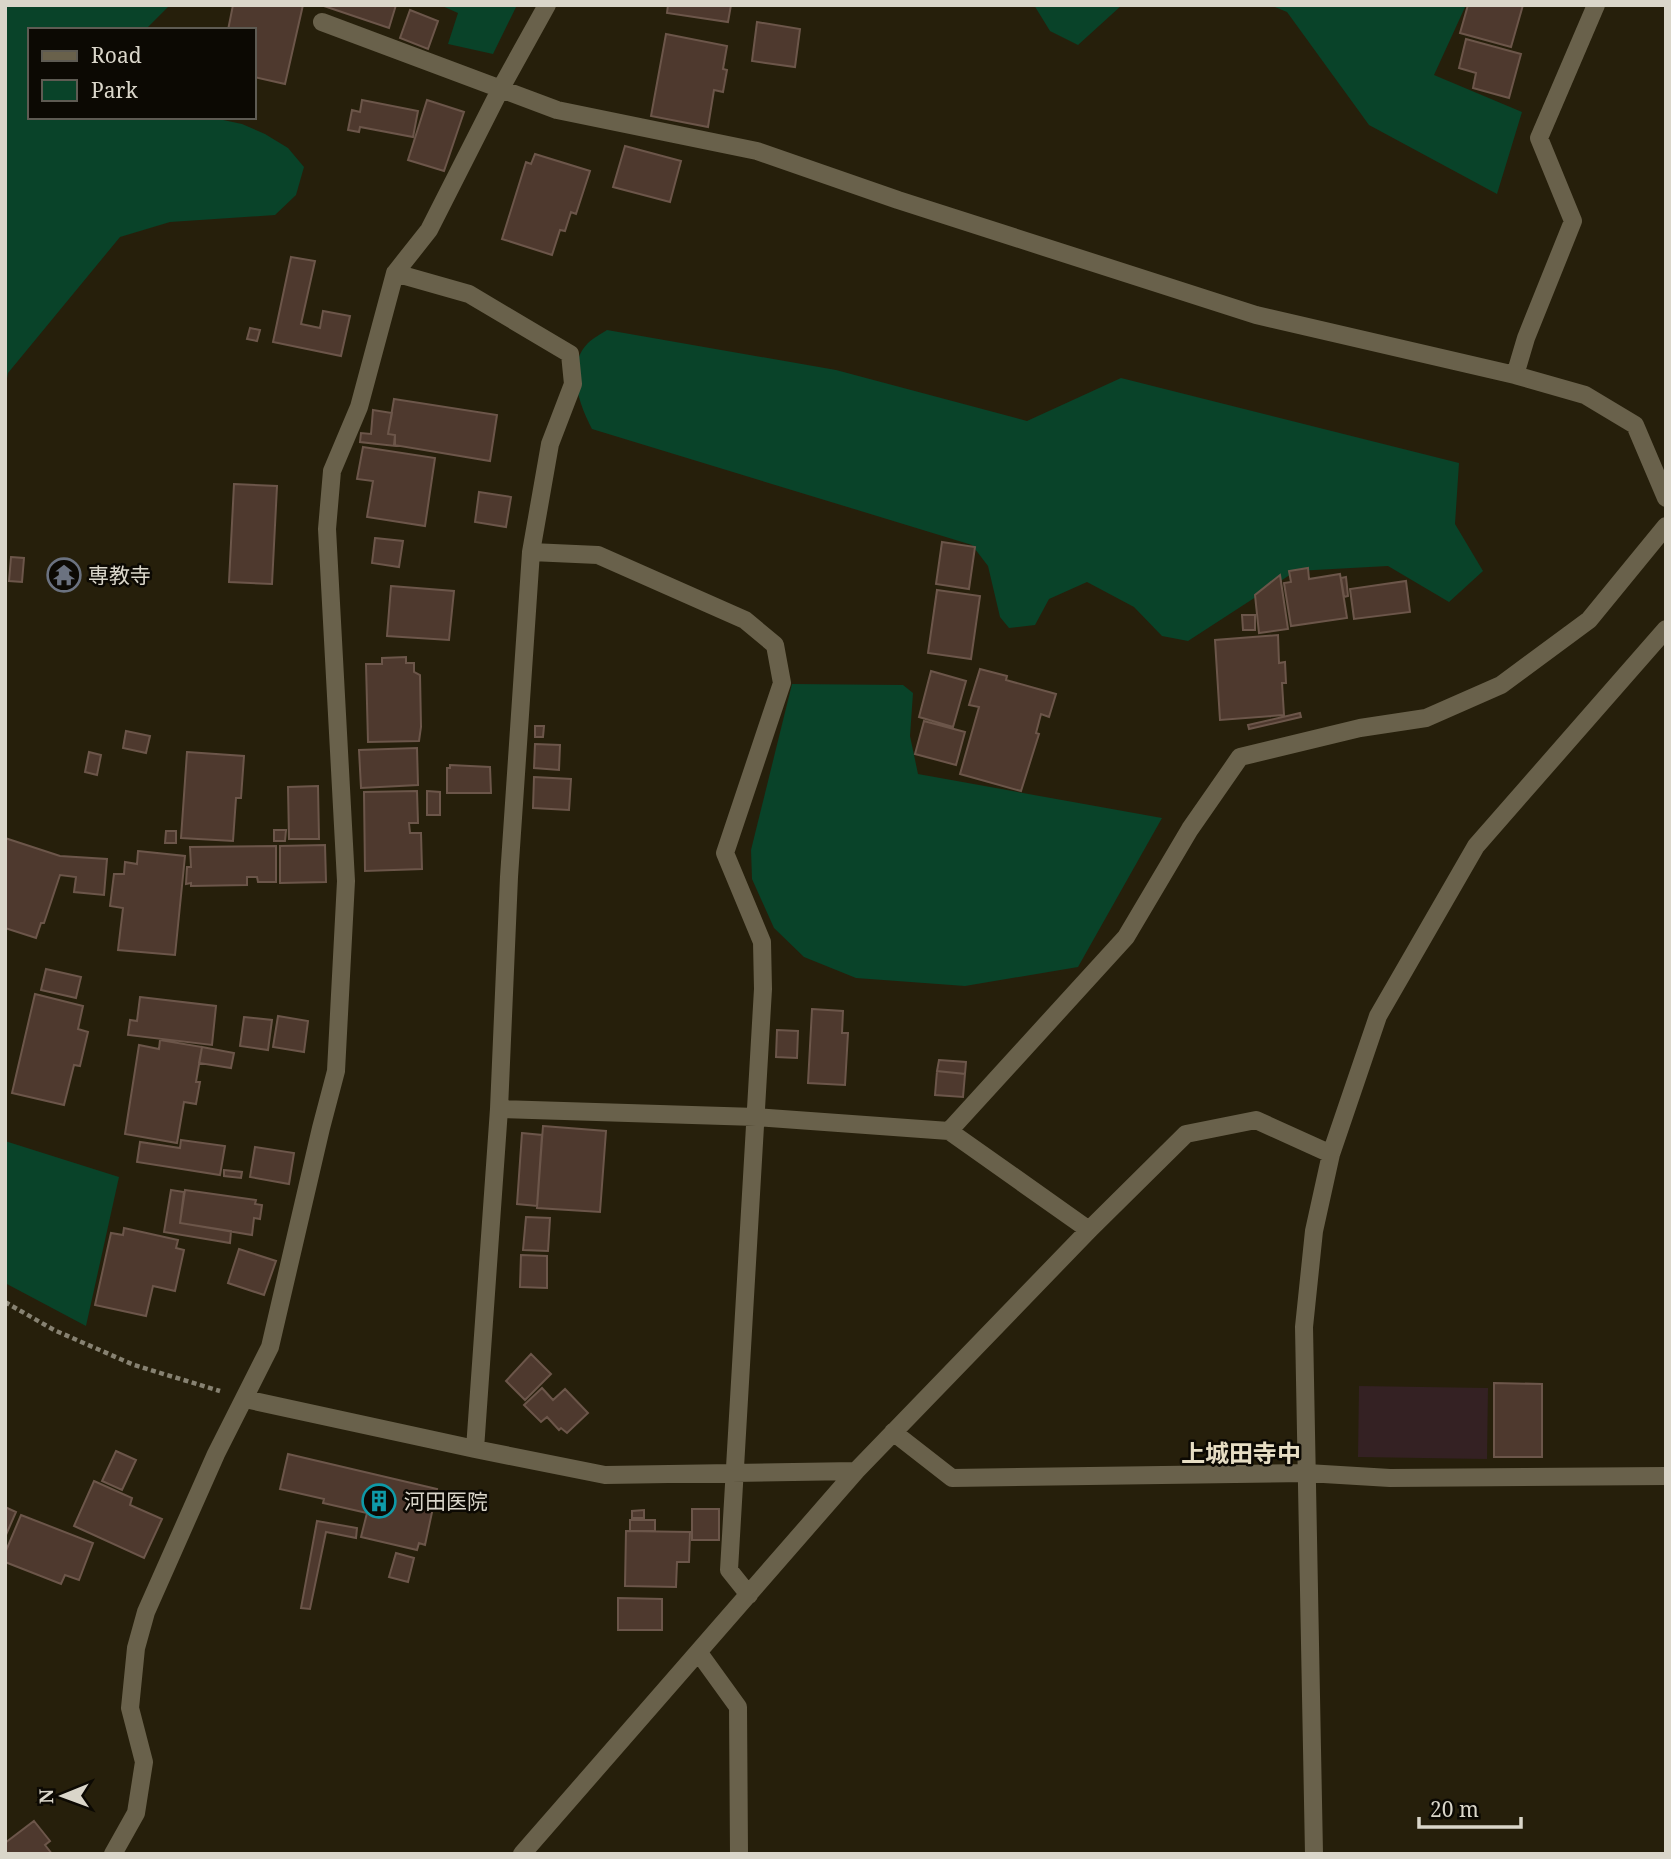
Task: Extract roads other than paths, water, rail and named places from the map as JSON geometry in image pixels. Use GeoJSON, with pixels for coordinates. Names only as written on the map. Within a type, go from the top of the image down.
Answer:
{"type":"FeatureCollection","features":[{"type":"Feature","properties":{"kind":"street"},"geometry":{"type":"LineString","coordinates":[[113,1854],[136,1813],[144,1762],[130,1708],[136,1647],[146,1612],[216,1454],[270,1347],[336,1071],[346,881],[327,529],[332,471],[359,407],[395,273],[429,230],[501,88],[547,5]]}},
{"type":"Feature","properties":{"kind":"street"},"geometry":{"type":"LineString","coordinates":[[1515,375],[1526,338],[1573,221],[1539,138],[1596,5]]}},
{"type":"Feature","properties":{"kind":"street"},"geometry":{"type":"LineString","coordinates":[[322,22],[557,110],[757,151],[898,200],[1256,315],[1515,375],[1585,395],[1635,425],[1666,498]]}},
{"type":"Feature","properties":{"kind":"street"},"geometry":{"type":"LineString","coordinates":[[395,273],[469,294],[570,354],[573,384],[550,444],[531,552],[509,877],[499,1109],[475,1449]]}},
{"type":"Feature","properties":{"kind":"street"},"geometry":{"type":"LineString","coordinates":[[949,1131],[1126,937],[1189,829],[1240,757],[1360,728],[1426,718],[1501,685],[1589,620],[1666,526]]}},
{"type":"Feature","properties":{"kind":"street"},"geometry":{"type":"LineString","coordinates":[[531,552],[598,555],[746,620],[775,645],[782,683],[725,853],[762,942],[763,989],[729,1570],[749,1595]]}},
{"type":"Feature","properties":{"kind":"street"},"geometry":{"type":"LineString","coordinates":[[1314,1854],[1304,1327],[1314,1231],[1331,1154],[1378,1016],[1476,846],[1666,629]]}},
{"type":"Feature","properties":{"kind":"street"},"geometry":{"type":"LineString","coordinates":[[499,1109],[756,1117],[949,1131],[1089,1230]]}},
{"type":"Feature","properties":{"kind":"street"},"geometry":{"type":"LineString","coordinates":[[522,1854],[856,1471],[1089,1230],[1186,1134],[1256,1119],[1331,1154]]}},
{"type":"Feature","properties":{"kind":"street"},"geometry":{"type":"LineString","coordinates":[[244,1399],[605,1475],[856,1471]]}},
{"type":"Feature","properties":{"kind":"street"},"geometry":{"type":"LineString","coordinates":[[893,1432],[952,1478],[1307,1473],[1390,1478],[1666,1476]]}},
{"type":"Feature","properties":{"kind":"street"},"geometry":{"type":"LineString","coordinates":[[699,1653],[738,1707],[739,1854]]}},
{"type":"Feature","properties":{"kind":"place","name":"専教寺"},"geometry":{"type":"Point","coordinates":[64,575]}},
{"type":"Feature","properties":{"kind":"place","name":"河田医院"},"geometry":{"type":"Point","coordinates":[379,1501]}},
{"type":"Feature","properties":{"kind":"district","name":"上城田寺中"},"geometry":{"type":"Point","coordinates":[1241,1452]}}]}
